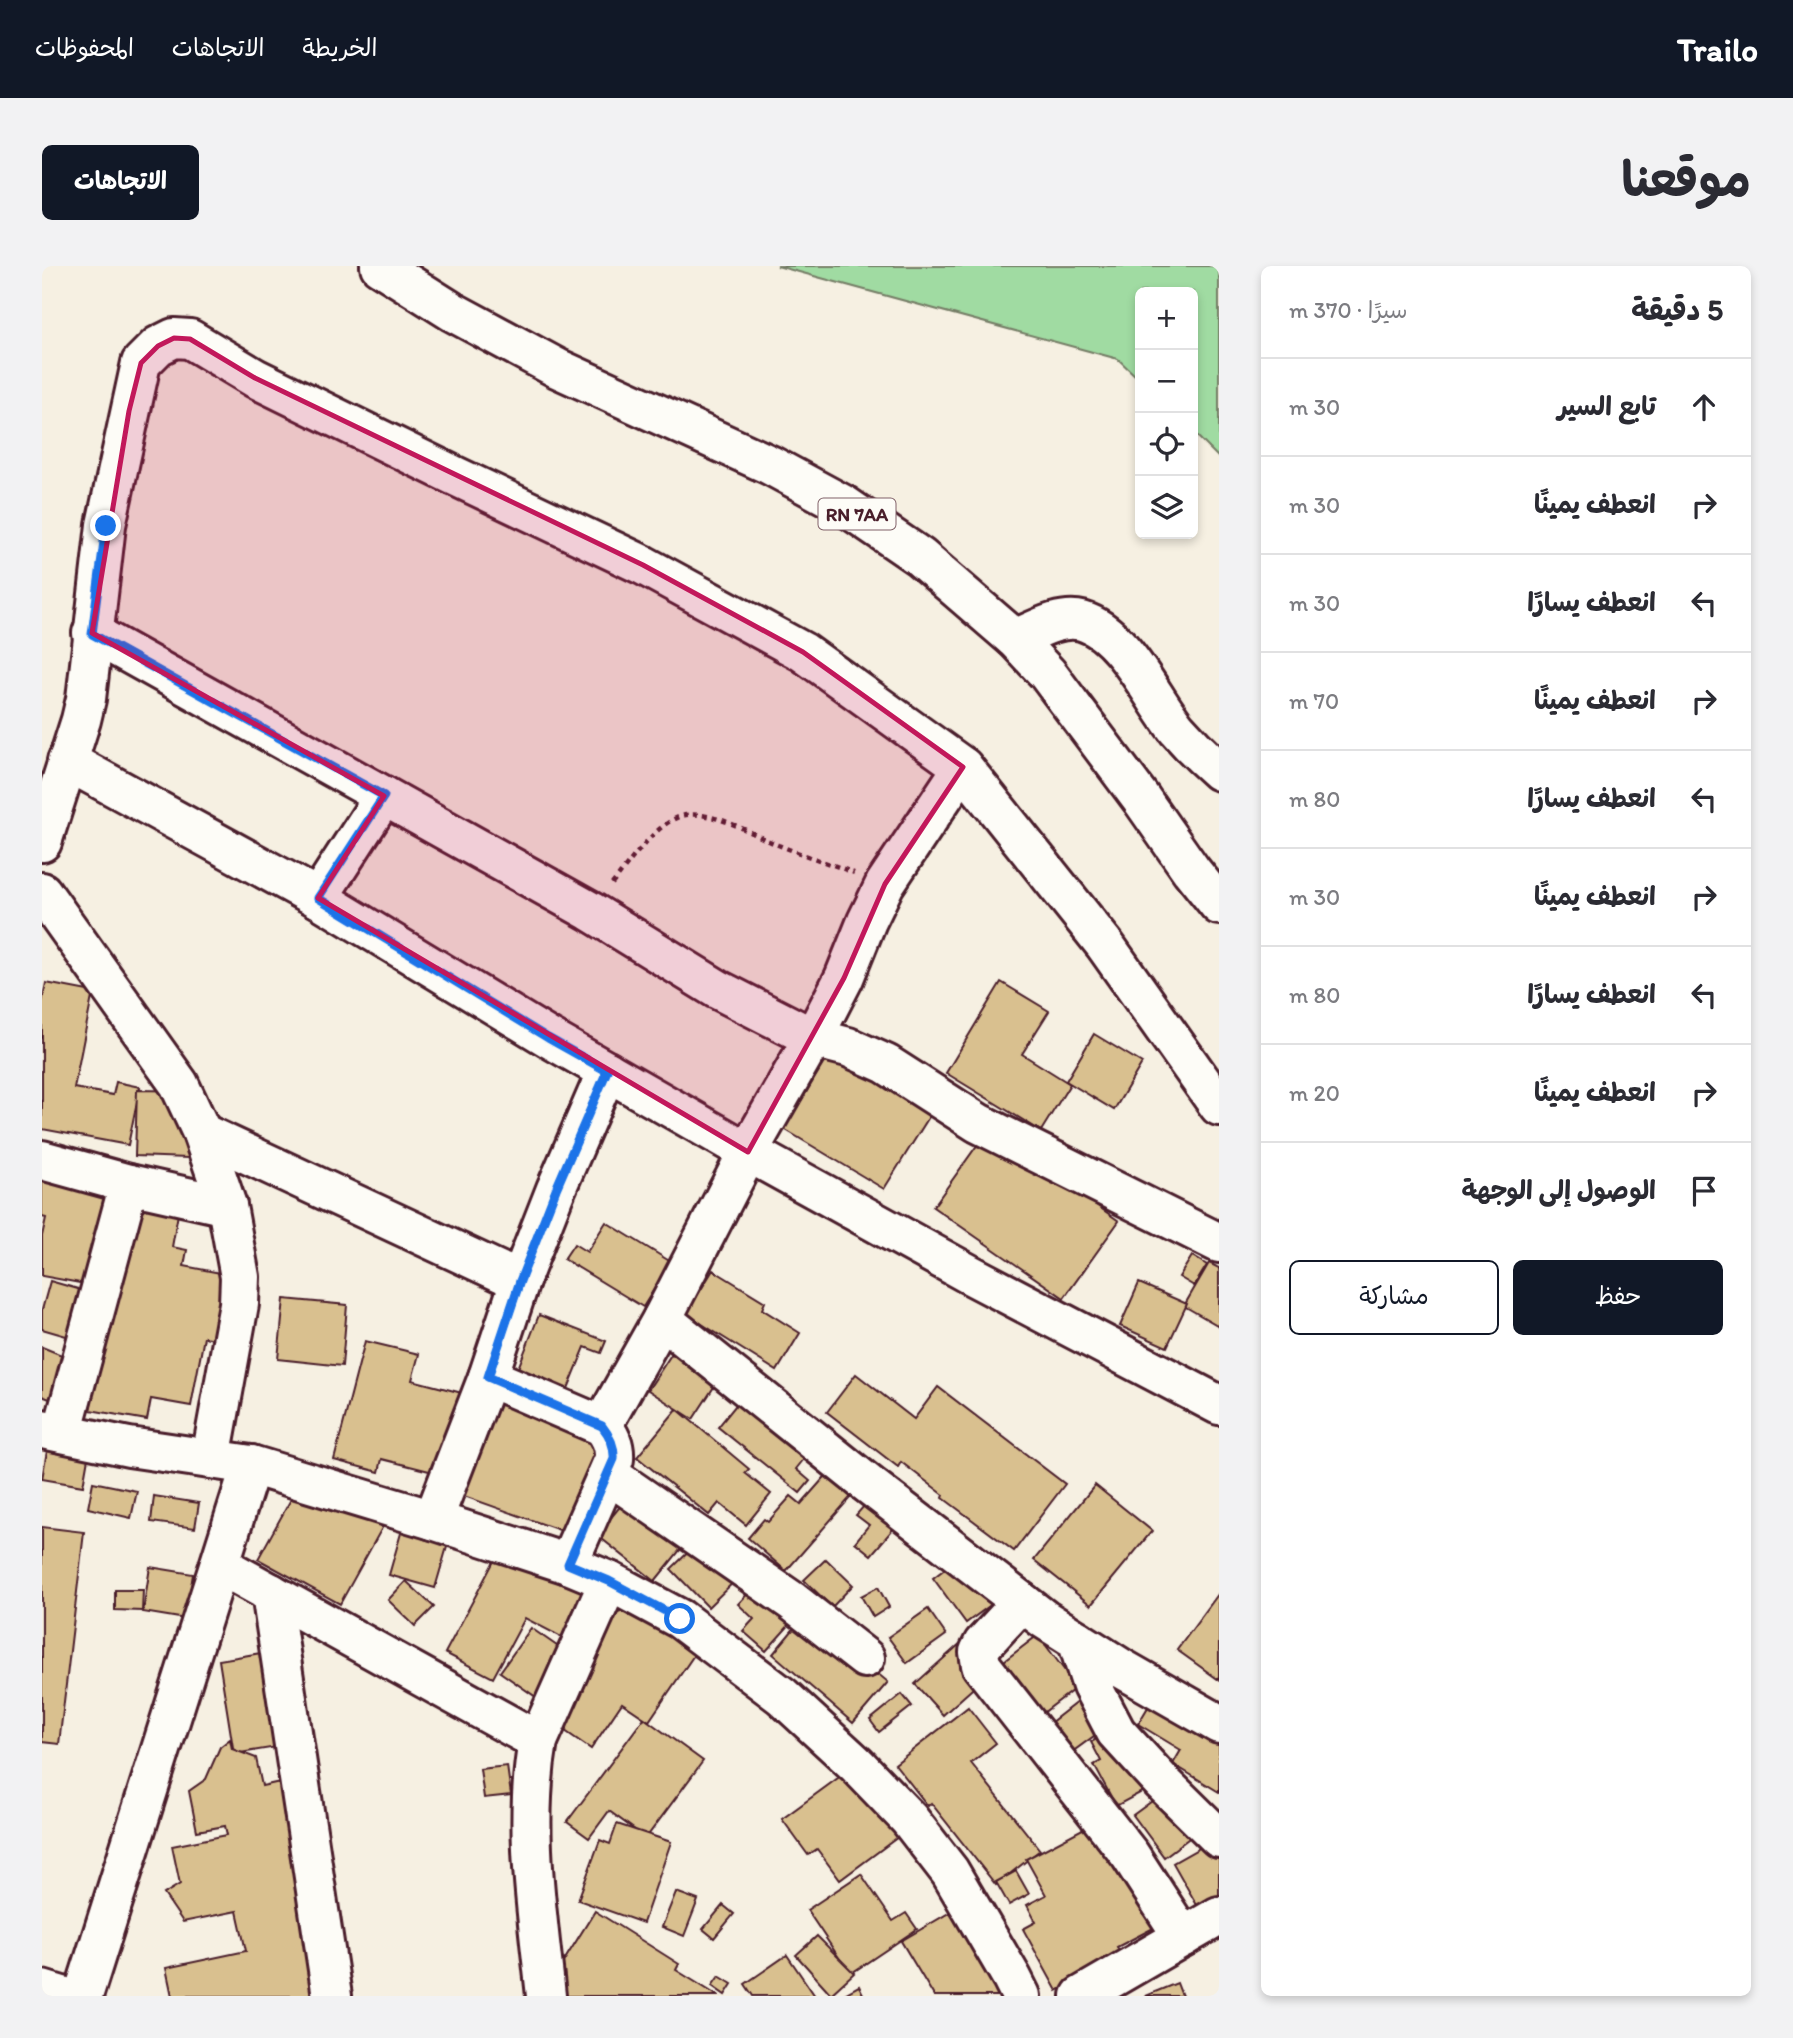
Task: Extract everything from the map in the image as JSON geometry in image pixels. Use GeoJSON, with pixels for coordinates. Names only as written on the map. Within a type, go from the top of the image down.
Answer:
{"type":"FeatureCollection","features":[{"type":"Feature","properties":{"kind":"street","name":"RN 7AA"},"geometry":{"type":"LineString","coordinates":[[380,266],[453,312],[557,368],[770,465],[844,505],[920,557],[1015,639],[1047,673],[1219,905]]}},
{"type":"Feature","properties":{"kind":"street"},"geometry":{"type":"LineString","coordinates":[[42,842],[86,699],[106,526],[141,363],[158,346],[174,338],[190,339],[255,378],[643,565],[803,652],[963,767],[1105,945],[1219,1106]]}},
{"type":"Feature","properties":{"kind":"street"},"geometry":{"type":"LineString","coordinates":[[1015,639],[1062,621],[1080,620],[1102,630],[1118,646],[1176,728],[1219,771]]}},
{"type":"Feature","properties":{"kind":"street"},"geometry":{"type":"LineString","coordinates":[[92,634],[590,911],[717,989],[813,1038],[848,1046],[886,1064],[978,1123],[1219,1243]]}},
{"type":"Feature","properties":{"kind":"street"},"geometry":{"type":"LineString","coordinates":[[67,761],[318,898],[548,1038],[748,1152],[969,1274],[1219,1405]]}},
{"type":"Feature","properties":{"kind":"street"},"geometry":{"type":"LineString","coordinates":[[602,1426],[662,1319],[748,1152],[813,1038],[844,978],[866,921],[885,884],[963,767]]}},
{"type":"Feature","properties":{"kind":"street"},"geometry":{"type":"LineString","coordinates":[[318,898],[384,796]]}},
{"type":"Feature","properties":{"kind":"street"},"geometry":{"type":"LineString","coordinates":[[43,899],[179,1084],[202,1133],[227,1206],[240,1278],[239,1304],[211,1458]]}},
{"type":"Feature","properties":{"kind":"street"},"geometry":{"type":"LineString","coordinates":[[433,1520],[488,1377],[520,1281],[607,1071]]}},
{"type":"Feature","properties":{"kind":"street"},"geometry":{"type":"LineString","coordinates":[[202,1133],[520,1281]]}},
{"type":"Feature","properties":{"kind":"street"},"geometry":{"type":"LineString","coordinates":[[42,1160],[129,1184],[227,1206]]}},
{"type":"Feature","properties":{"kind":"street"},"geometry":{"type":"LineString","coordinates":[[129,1184],[47,1432],[251,1465],[568,1564],[609,1581],[680,1619],[782,1696],[857,1765],[909,1819],[950,1872],[1021,1996]]}},
{"type":"Feature","properties":{"kind":"street"},"geometry":{"type":"LineString","coordinates":[[662,1319],[868,1484],[1044,1619],[1121,1668],[1219,1724]]}},
{"type":"Feature","properties":{"kind":"street"},"geometry":{"type":"LineString","coordinates":[[488,1377],[602,1426],[608,1433],[615,1450],[608,1474],[568,1564]]}},
{"type":"Feature","properties":{"kind":"street"},"geometry":{"type":"LineString","coordinates":[[83,1996],[251,1465]]}},
{"type":"Feature","properties":{"kind":"street"},"geometry":{"type":"LineString","coordinates":[[608,1474],[792,1601],[865,1658]]}},
{"type":"Feature","properties":{"kind":"street"},"geometry":{"type":"LineString","coordinates":[[220,1565],[538,1741]]}},
{"type":"Feature","properties":{"kind":"street"},"geometry":{"type":"LineString","coordinates":[[546,1996],[530,1807],[538,1741],[609,1581]]}},
{"type":"Feature","properties":{"kind":"street"},"geometry":{"type":"LineString","coordinates":[[271,1593],[332,1996]]}},
{"type":"Feature","properties":{"kind":"street"},"geometry":{"type":"LineString","coordinates":[[1022,1602],[983,1644],[979,1652],[981,1665],[1130,1855],[1183,1937]]}},
{"type":"Feature","properties":{"kind":"street"},"geometry":{"type":"LineString","coordinates":[[1077,1640],[1092,1686],[1116,1732],[1162,1783],[1219,1838]]}},
{"type":"Feature","properties":{"kind":"street"},"geometry":{"type":"LineString","coordinates":[[1081,1996],[1219,1916]]}},
{"type":"Feature","properties":{"kind":"street"},"geometry":{"type":"LineString","coordinates":[[42,1990],[62,1996]]}},
{"type":"Feature","properties":{"kind":"path"},"geometry":{"type":"LineString","coordinates":[[590,911],[652,836],[670,822],[685,815],[705,816],[729,823],[779,845],[885,884]]}},
{"type":"Feature","properties":{"kind":"highlighted area"},"geometry":{"type":"Polygon","coordinates":[[[174,338],[190,339],[255,378],[643,565],[803,652],[963,767],[885,884],[844,978],[748,1152],[318,898],[384,796],[92,633],[129,411],[141,363],[158,346],[174,338]]]}},
{"type":"Feature","properties":{"kind":"green space"},"geometry":{"type":"Polygon","coordinates":[[[777,266],[1219,266],[1219,458],[1198,437],[1198,287],[1135,287],[1135,375],[1118,359],[777,266]]]}},
{"type":"Feature","properties":{"kind":"building"},"geometry":{"type":"Polygon","coordinates":[[[1001,982],[1049,1011],[1022,1054],[1070,1084],[1041,1131],[946,1073],[1001,982]]]}},
{"type":"Feature","properties":{"kind":"building"},"geometry":{"type":"Polygon","coordinates":[[[46,983],[93,992],[74,1088],[113,1095],[116,1082],[140,1087],[128,1145],[42,1129],[42,1002],[46,983]]]}},
{"type":"Feature","properties":{"kind":"building"},"geometry":{"type":"Polygon","coordinates":[[[1094,1034],[1142,1063],[1114,1110],[1066,1081],[1094,1034]]]}},
{"type":"Feature","properties":{"kind":"building"},"geometry":{"type":"Polygon","coordinates":[[[831,1051],[932,1112],[884,1189],[784,1129],[831,1051]]]}},
{"type":"Feature","properties":{"kind":"building"},"geometry":{"type":"Polygon","coordinates":[[[137,1090],[196,1091],[188,1158],[135,1156],[137,1090]]]}},
{"type":"Feature","properties":{"kind":"building"},"geometry":{"type":"Polygon","coordinates":[[[988,1130],[1119,1221],[1064,1298],[933,1207],[988,1130]]]}},
{"type":"Feature","properties":{"kind":"building"},"geometry":{"type":"Polygon","coordinates":[[[42,1161],[114,1175],[91,1285],[42,1276],[42,1236],[46,1218],[42,1217],[42,1161]]]}},
{"type":"Feature","properties":{"kind":"building"},"geometry":{"type":"Polygon","coordinates":[[[137,1184],[182,1192],[172,1247],[187,1250],[184,1266],[236,1276],[224,1341],[204,1337],[191,1406],[151,1399],[147,1420],[90,1410],[113,1288],[137,1184]]]}},
{"type":"Feature","properties":{"kind":"building"},"geometry":{"type":"Polygon","coordinates":[[[606,1222],[671,1262],[643,1307],[564,1259],[574,1244],[587,1252],[606,1222]]]}},
{"type":"Feature","properties":{"kind":"building"},"geometry":{"type":"Polygon","coordinates":[[[1192,1256],[1207,1265],[1194,1286],[1179,1277],[1192,1256]]]}},
{"type":"Feature","properties":{"kind":"building"},"geometry":{"type":"Polygon","coordinates":[[[1209,1263],[1219,1268],[1219,1326],[1184,1306],[1209,1263]]]}},
{"type":"Feature","properties":{"kind":"building"},"geometry":{"type":"Polygon","coordinates":[[[713,1270],[765,1302],[762,1309],[800,1333],[777,1371],[686,1314],[713,1270]]]}},
{"type":"Feature","properties":{"kind":"building"},"geometry":{"type":"Polygon","coordinates":[[[50,1281],[85,1291],[73,1338],[42,1329],[42,1310],[50,1281]]]}},
{"type":"Feature","properties":{"kind":"building"},"geometry":{"type":"Polygon","coordinates":[[[1139,1283],[1187,1304],[1167,1347],[1120,1326],[1139,1283]]]}},
{"type":"Feature","properties":{"kind":"building"},"geometry":{"type":"Polygon","coordinates":[[[284,1299],[347,1305],[342,1366],[278,1359],[284,1299]]]}},
{"type":"Feature","properties":{"kind":"building"},"geometry":{"type":"Polygon","coordinates":[[[539,1315],[606,1341],[601,1353],[585,1347],[565,1396],[515,1376],[539,1315]]]}},
{"type":"Feature","properties":{"kind":"building"},"geometry":{"type":"Polygon","coordinates":[[[365,1341],[419,1354],[412,1380],[462,1393],[441,1474],[382,1459],[379,1472],[334,1460],[365,1341]]]}},
{"type":"Feature","properties":{"kind":"building"},"geometry":{"type":"Polygon","coordinates":[[[678,1344],[723,1373],[693,1419],[648,1390],[678,1344]]]}},
{"type":"Feature","properties":{"kind":"building"},"geometry":{"type":"Polygon","coordinates":[[[42,1347],[69,1358],[52,1400],[42,1396],[42,1347]]]}},
{"type":"Feature","properties":{"kind":"building"},"geometry":{"type":"Polygon","coordinates":[[[856,1374],[914,1419],[938,1387],[1065,1484],[1014,1551],[943,1498],[944,1495],[901,1462],[898,1467],[827,1412],[856,1374]]]}},
{"type":"Feature","properties":{"kind":"building"},"geometry":{"type":"Polygon","coordinates":[[[502,1377],[610,1416],[568,1533],[461,1495],[502,1377]]]}},
{"type":"Feature","properties":{"kind":"building"},"geometry":{"type":"Polygon","coordinates":[[[748,1390],[816,1444],[796,1469],[810,1481],[800,1493],[718,1427],[748,1390]]]}},
{"type":"Feature","properties":{"kind":"building"},"geometry":{"type":"Polygon","coordinates":[[[677,1409],[749,1469],[745,1473],[771,1494],[746,1525],[719,1503],[709,1515],[637,1457],[677,1409]]]}},
{"type":"Feature","properties":{"kind":"building"},"geometry":{"type":"Polygon","coordinates":[[[50,1434],[91,1441],[83,1486],[42,1479],[50,1434]]]}},
{"type":"Feature","properties":{"kind":"building"},"geometry":{"type":"Polygon","coordinates":[[[838,1462],[863,1483],[786,1571],[748,1538],[764,1519],[768,1522],[791,1496],[801,1504],[838,1462]]]}},
{"type":"Feature","properties":{"kind":"building"},"geometry":{"type":"Polygon","coordinates":[[[93,1482],[137,1491],[131,1518],[88,1508],[93,1482]]]}},
{"type":"Feature","properties":{"kind":"building"},"geometry":{"type":"Polygon","coordinates":[[[1095,1485],[1152,1531],[1091,1605],[1034,1560],[1095,1485]]]}},
{"type":"Feature","properties":{"kind":"building"},"geometry":{"type":"Polygon","coordinates":[[[635,1488],[693,1534],[655,1581],[597,1535],[635,1488]]]}},
{"type":"Feature","properties":{"kind":"building"},"geometry":{"type":"Polygon","coordinates":[[[296,1490],[340,1514],[349,1498],[387,1519],[340,1604],[258,1559],[296,1490]]]}},
{"type":"Feature","properties":{"kind":"building"},"geometry":{"type":"Polygon","coordinates":[[[154,1496],[199,1503],[195,1528],[151,1522],[154,1496]]]}},
{"type":"Feature","properties":{"kind":"building"},"geometry":{"type":"Polygon","coordinates":[[[871,1498],[900,1521],[871,1555],[855,1542],[869,1525],[856,1515],[871,1498]]]}},
{"type":"Feature","properties":{"kind":"building"},"geometry":{"type":"Polygon","coordinates":[[[403,1526],[449,1540],[435,1588],[389,1575],[403,1526]]]}},
{"type":"Feature","properties":{"kind":"building"},"geometry":{"type":"Polygon","coordinates":[[[42,1527],[84,1532],[59,1744],[42,1742],[42,1527]]]}},
{"type":"Feature","properties":{"kind":"building"},"geometry":{"type":"Polygon","coordinates":[[[708,1533],[745,1571],[708,1607],[671,1569],[708,1533]]]}},
{"type":"Feature","properties":{"kind":"building"},"geometry":{"type":"Polygon","coordinates":[[[502,1546],[594,1595],[569,1641],[525,1618],[493,1678],[445,1653],[502,1546]]]}},
{"type":"Feature","properties":{"kind":"building"},"geometry":{"type":"Polygon","coordinates":[[[962,1556],[996,1601],[966,1623],[933,1578],[962,1556]]]}},
{"type":"Feature","properties":{"kind":"building"},"geometry":{"type":"Polygon","coordinates":[[[826,1559],[853,1585],[832,1607],[804,1580],[826,1559]]]}},
{"type":"Feature","properties":{"kind":"building"},"geometry":{"type":"Polygon","coordinates":[[[150,1567],[193,1574],[186,1619],[143,1612],[150,1567]]]}},
{"type":"Feature","properties":{"kind":"building"},"geometry":{"type":"Polygon","coordinates":[[[406,1581],[434,1607],[415,1626],[388,1600],[406,1581]]]}},
{"type":"Feature","properties":{"kind":"building"},"geometry":{"type":"Polygon","coordinates":[[[878,1587],[889,1607],[873,1617],[861,1596],[878,1587]]]}},
{"type":"Feature","properties":{"kind":"building"},"geometry":{"type":"Polygon","coordinates":[[[753,1588],[801,1612],[766,1651],[743,1631],[754,1619],[738,1604],[753,1588]]]}},
{"type":"Feature","properties":{"kind":"building"},"geometry":{"type":"Polygon","coordinates":[[[115,1590],[143,1590],[142,1611],[115,1610],[115,1590]]]}},
{"type":"Feature","properties":{"kind":"building"},"geometry":{"type":"Polygon","coordinates":[[[1219,1593],[1219,1680],[1177,1650],[1219,1593]]]}},
{"type":"Feature","properties":{"kind":"building"},"geometry":{"type":"Polygon","coordinates":[[[626,1601],[698,1649],[649,1721],[622,1703],[591,1749],[555,1724],[582,1667],[626,1601]]]}},
{"type":"Feature","properties":{"kind":"building"},"geometry":{"type":"Polygon","coordinates":[[[928,1609],[946,1635],[907,1663],[888,1637],[928,1609]]]}},
{"type":"Feature","properties":{"kind":"building"},"geometry":{"type":"Polygon","coordinates":[[[806,1614],[888,1682],[853,1723],[773,1654],[806,1614]]]}},
{"type":"Feature","properties":{"kind":"building"},"geometry":{"type":"Polygon","coordinates":[[[531,1628],[567,1653],[536,1697],[500,1672],[531,1628]]]}},
{"type":"Feature","properties":{"kind":"building"},"geometry":{"type":"Polygon","coordinates":[[[1038,1635],[1077,1687],[1043,1713],[1004,1661],[1038,1635]]]}},
{"type":"Feature","properties":{"kind":"building"},"geometry":{"type":"Polygon","coordinates":[[[962,1642],[990,1673],[943,1715],[915,1684],[962,1642]]]}},
{"type":"Feature","properties":{"kind":"building"},"geometry":{"type":"Polygon","coordinates":[[[261,1653],[277,1747],[234,1754],[219,1660],[261,1653]]]}},
{"type":"Feature","properties":{"kind":"building"},"geometry":{"type":"Polygon","coordinates":[[[1161,1685],[1219,1719],[1219,1792],[1173,1764],[1181,1750],[1138,1724],[1161,1685]]]}},
{"type":"Feature","properties":{"kind":"building"},"geometry":{"type":"Polygon","coordinates":[[[902,1694],[912,1706],[879,1732],[870,1720],[902,1694]]]}},
{"type":"Feature","properties":{"kind":"building"},"geometry":{"type":"Polygon","coordinates":[[[1086,1695],[1109,1725],[1072,1752],[1050,1723],[1086,1695]]]}},
{"type":"Feature","properties":{"kind":"building"},"geometry":{"type":"Polygon","coordinates":[[[968,1707],[996,1743],[971,1763],[1040,1850],[996,1885],[931,1803],[928,1806],[895,1764],[968,1707]]]}},
{"type":"Feature","properties":{"kind":"building"},"geometry":{"type":"Polygon","coordinates":[[[644,1718],[703,1761],[646,1838],[609,1811],[589,1838],[567,1822],[644,1718]]]}},
{"type":"Feature","properties":{"kind":"building"},"geometry":{"type":"Polygon","coordinates":[[[1119,1727],[1151,1787],[1116,1806],[1094,1765],[1101,1761],[1091,1742],[1119,1727]]]}},
{"type":"Feature","properties":{"kind":"building"},"geometry":{"type":"Polygon","coordinates":[[[230,1739],[232,1749],[256,1758],[262,1786],[280,1782],[325,1996],[172,1996],[166,1968],[246,1951],[237,1911],[183,1922],[164,1894],[180,1884],[172,1846],[227,1835],[225,1826],[197,1831],[189,1791],[206,1779],[220,1747],[230,1739]]]}},
{"type":"Feature","properties":{"kind":"building"},"geometry":{"type":"Polygon","coordinates":[[[507,1766],[511,1795],[484,1798],[480,1769],[507,1766]]]}},
{"type":"Feature","properties":{"kind":"building"},"geometry":{"type":"Polygon","coordinates":[[[849,1770],[898,1837],[840,1880],[817,1849],[808,1855],[782,1819],[849,1770]]]}},
{"type":"Feature","properties":{"kind":"building"},"geometry":{"type":"Polygon","coordinates":[[[1174,1785],[1196,1833],[1164,1857],[1133,1815],[1174,1785]]]}},
{"type":"Feature","properties":{"kind":"building"},"geometry":{"type":"Polygon","coordinates":[[[1107,1816],[1165,1922],[1117,1947],[1122,1956],[1057,1991],[1023,1929],[1036,1922],[1027,1905],[1046,1895],[1026,1859],[1107,1816]]]}},
{"type":"Feature","properties":{"kind":"building"},"geometry":{"type":"Polygon","coordinates":[[[617,1824],[671,1842],[643,1923],[578,1900],[600,1840],[610,1844],[617,1824]]]}},
{"type":"Feature","properties":{"kind":"building"},"geometry":{"type":"Polygon","coordinates":[[[1219,1837],[1219,1895],[1198,1907],[1173,1863],[1219,1837]]]}},
{"type":"Feature","properties":{"kind":"building"},"geometry":{"type":"Polygon","coordinates":[[[1016,1871],[1029,1894],[1009,1905],[996,1882],[1016,1871]]]}},
{"type":"Feature","properties":{"kind":"building"},"geometry":{"type":"Polygon","coordinates":[[[861,1874],[893,1921],[906,1913],[917,1929],[850,1974],[807,1910],[861,1874]]]}},
{"type":"Feature","properties":{"kind":"building"},"geometry":{"type":"Polygon","coordinates":[[[676,1892],[698,1900],[684,1936],[662,1927],[676,1892]]]}},
{"type":"Feature","properties":{"kind":"building"},"geometry":{"type":"Polygon","coordinates":[[[723,1905],[734,1914],[714,1938],[703,1929],[723,1905]]]}},
{"type":"Feature","properties":{"kind":"building"},"geometry":{"type":"Polygon","coordinates":[[[954,1910],[1001,1996],[934,1996],[901,1941],[954,1910]]]}},
{"type":"Feature","properties":{"kind":"building"},"geometry":{"type":"Polygon","coordinates":[[[595,1911],[679,1964],[676,1970],[718,1996],[567,1996],[549,1985],[595,1911]]]}},
{"type":"Feature","properties":{"kind":"building"},"geometry":{"type":"Polygon","coordinates":[[[817,1936],[854,1973],[831,1994],[796,1955],[817,1936]]]}},
{"type":"Feature","properties":{"kind":"building"},"geometry":{"type":"Polygon","coordinates":[[[787,1955],[815,1996],[753,1996],[745,1984],[787,1955]]]}},
{"type":"Feature","properties":{"kind":"building"},"geometry":{"type":"Polygon","coordinates":[[[719,1976],[732,1984],[725,1995],[712,1986],[719,1976]]]}},
{"type":"Feature","properties":{"kind":"building"},"geometry":{"type":"Polygon","coordinates":[[[1177,1983],[1182,1996],[1145,1996],[1177,1983]]]}},
{"type":"Feature","properties":{"kind":"building"},"geometry":{"type":"Polygon","coordinates":[[[859,1986],[864,1996],[841,1996],[859,1986]]]}},
{"type":"Feature","properties":{"kind":"route"},"geometry":{"type":"LineString","coordinates":[[106,526],[92,634],[384,796],[318,898],[607,1071],[520,1281],[488,1377],[602,1426],[608,1433],[615,1450],[614,1459],[568,1564],[609,1581],[680,1619]]}}]}
